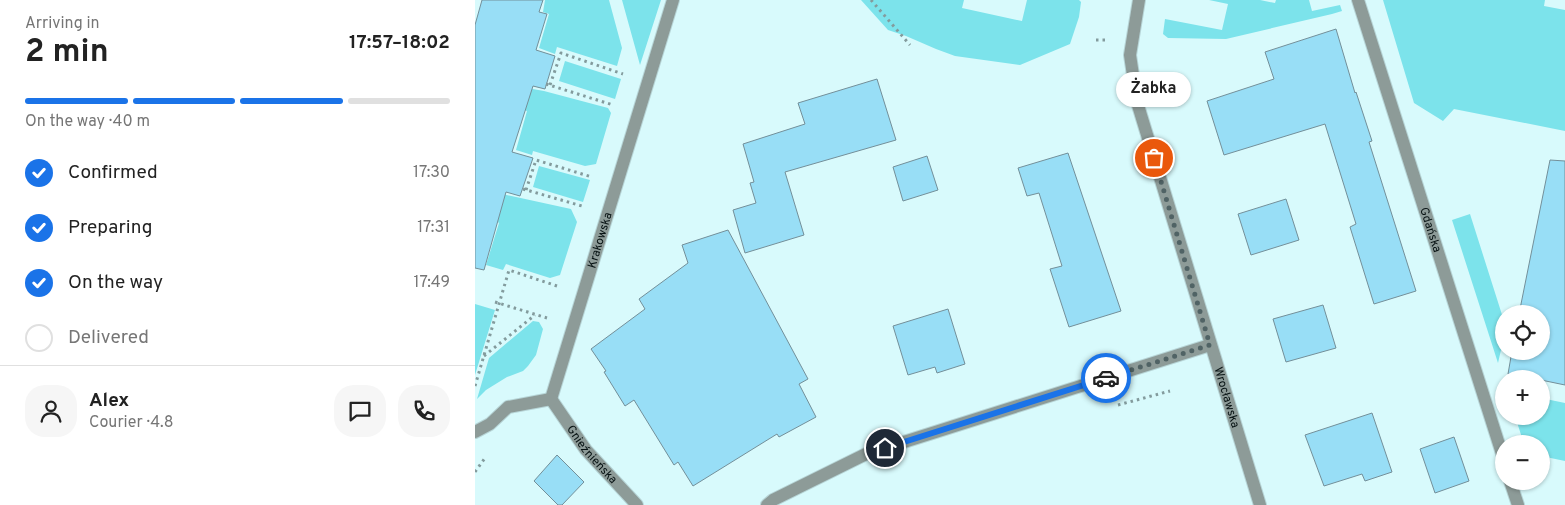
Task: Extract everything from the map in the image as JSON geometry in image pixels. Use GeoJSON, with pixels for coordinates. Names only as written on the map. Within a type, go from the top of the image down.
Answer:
{"type":"FeatureCollection","features":[{"type":"Feature","properties":{"kind":"street","name":"Krakowska"},"geometry":{"type":"LineString","coordinates":[[551,399],[673,0]]}},
{"type":"Feature","properties":{"kind":"street","name":"Wrocławska"},"geometry":{"type":"LineString","coordinates":[[1139,0],[1130,55],[1137,102],[1260,505]]}},
{"type":"Feature","properties":{"kind":"street","name":"Gdańska"},"geometry":{"type":"LineString","coordinates":[[1358,0],[1496,435]]}},
{"type":"Feature","properties":{"kind":"street"},"geometry":{"type":"LineString","coordinates":[[767,505],[773,500],[866,454],[1210,345]]}},
{"type":"Feature","properties":{"kind":"street"},"geometry":{"type":"LineString","coordinates":[[475,432],[490,424],[508,407],[551,399]]}},
{"type":"Feature","properties":{"kind":"street","name":"Gnieźnieńska"},"geometry":{"type":"LineString","coordinates":[[551,399],[586,450],[637,505]]}},
{"type":"Feature","properties":{"kind":"street"},"geometry":{"type":"LineString","coordinates":[[1513,490],[1518,505]]}},
{"type":"Feature","properties":{"kind":"path"},"geometry":{"type":"LineString","coordinates":[[871,0],[910,45]]}},
{"type":"Feature","properties":{"kind":"path"},"geometry":{"type":"LineString","coordinates":[[621,108],[548,85],[561,53],[631,77]]}},
{"type":"Feature","properties":{"kind":"path"},"geometry":{"type":"LineString","coordinates":[[590,208],[525,190],[536,160],[599,179]]}},
{"type":"Feature","properties":{"kind":"path"},"geometry":{"type":"LineString","coordinates":[[475,386],[509,270],[565,288]]}},
{"type":"Feature","properties":{"kind":"path"},"geometry":{"type":"LineString","coordinates":[[495,302],[549,318]]}},
{"type":"Feature","properties":{"kind":"path"},"geometry":{"type":"LineString","coordinates":[[484,356],[535,315]]}},
{"type":"Feature","properties":{"kind":"shaded area"},"geometry":{"type":"Polygon","coordinates":[[[545,0],[609,0],[622,48],[617,66],[557,47],[555,54],[539,48],[549,14],[543,12],[545,0]]]}},
{"type":"Feature","properties":{"kind":"shaded area"},"geometry":{"type":"Polygon","coordinates":[[[622,0],[661,0],[640,65],[622,0]]]}},
{"type":"Feature","properties":{"kind":"shaded area"},"geometry":{"type":"Polygon","coordinates":[[[861,0],[964,0],[962,8],[1022,21],[1027,0],[1079,0],[1081,2],[1079,17],[1070,44],[1020,65],[955,56],[888,30],[861,0]]]}},
{"type":"Feature","properties":{"kind":"shaded area"},"geometry":{"type":"Polygon","coordinates":[[[1209,0],[1260,0],[1275,3],[1276,0],[1309,0],[1312,11],[1340,5],[1342,11],[1226,39],[1168,38],[1163,34],[1165,19],[1222,30],[1228,4],[1209,0]]]}},
{"type":"Feature","properties":{"kind":"shaded area"},"geometry":{"type":"Polygon","coordinates":[[[1383,0],[1545,0],[1544,6],[1565,10],[1565,131],[1454,109],[1443,121],[1414,103],[1383,0]]]}},
{"type":"Feature","properties":{"kind":"shaded area"},"geometry":{"type":"Polygon","coordinates":[[[565,61],[621,79],[615,99],[559,81],[565,61]]]}},
{"type":"Feature","properties":{"kind":"shaded area"},"geometry":{"type":"Polygon","coordinates":[[[527,88],[608,108],[611,113],[596,164],[585,166],[533,151],[532,155],[516,150],[527,111],[521,109],[527,88]]]}},
{"type":"Feature","properties":{"kind":"shaded area"},"geometry":{"type":"Polygon","coordinates":[[[539,166],[590,180],[583,202],[533,187],[539,166]]]}},
{"type":"Feature","properties":{"kind":"shaded area"},"geometry":{"type":"Polygon","coordinates":[[[502,194],[571,209],[577,222],[560,275],[550,278],[506,264],[503,270],[486,265],[499,223],[494,219],[502,194]]]}},
{"type":"Feature","properties":{"kind":"shaded area"},"geometry":{"type":"Polygon","coordinates":[[[1470,214],[1499,305],[1495,305],[1495,354],[1452,220],[1470,214]]]}},
{"type":"Feature","properties":{"kind":"shaded area"},"geometry":{"type":"Polygon","coordinates":[[[475,304],[495,310],[475,375],[475,304]]]}},
{"type":"Feature","properties":{"kind":"shaded area"},"geometry":{"type":"Polygon","coordinates":[[[533,321],[539,322],[543,329],[536,355],[523,371],[507,377],[486,390],[477,399],[489,358],[533,321]]]}},
{"type":"Feature","properties":{"kind":"shaded area"},"geometry":{"type":"Polygon","coordinates":[[[1550,400],[1565,403],[1565,461],[1550,458],[1550,435],[1521,435],[1518,425],[1550,425],[1550,400]]]}},
{"type":"Feature","properties":{"kind":"building"},"geometry":{"type":"Polygon","coordinates":[[[482,0],[543,0],[539,12],[547,14],[536,50],[555,56],[545,89],[533,86],[512,152],[533,158],[520,196],[506,192],[484,270],[475,268],[475,25],[482,0]]]}},
{"type":"Feature","properties":{"kind":"building"},"geometry":{"type":"Polygon","coordinates":[[[1336,29],[1372,141],[1369,142],[1416,291],[1374,304],[1350,227],[1356,224],[1325,124],[1224,155],[1207,101],[1274,79],[1265,52],[1336,29]]]}},
{"type":"Feature","properties":{"kind":"building"},"geometry":{"type":"Polygon","coordinates":[[[877,79],[896,140],[785,172],[804,235],[745,253],[733,210],[756,203],[750,183],[754,182],[743,144],[805,124],[798,103],[877,79]]]}},
{"type":"Feature","properties":{"kind":"building"},"geometry":{"type":"Polygon","coordinates":[[[1068,153],[1121,311],[1069,327],[1050,269],[1062,266],[1039,193],[1027,196],[1018,168],[1068,153]]]}},
{"type":"Feature","properties":{"kind":"building"},"geometry":{"type":"Polygon","coordinates":[[[927,156],[938,190],[903,201],[893,167],[927,156]]]}},
{"type":"Feature","properties":{"kind":"building"},"geometry":{"type":"Polygon","coordinates":[[[1550,160],[1565,161],[1565,385],[1550,382],[1550,370],[1509,370],[1510,360],[1550,360],[1550,305],[1521,305],[1550,160]]]}},
{"type":"Feature","properties":{"kind":"building"},"geometry":{"type":"Polygon","coordinates":[[[1286,199],[1299,240],[1251,255],[1238,214],[1286,199]]]}},
{"type":"Feature","properties":{"kind":"building"},"geometry":{"type":"Polygon","coordinates":[[[728,230],[808,379],[799,384],[816,417],[779,437],[777,434],[693,486],[678,462],[674,465],[634,400],[625,406],[604,372],[606,371],[591,349],[645,309],[639,299],[688,263],[682,245],[728,230]]]}},
{"type":"Feature","properties":{"kind":"building"},"geometry":{"type":"Polygon","coordinates":[[[1323,305],[1336,348],[1286,362],[1273,319],[1323,305]]]}},
{"type":"Feature","properties":{"kind":"building"},"geometry":{"type":"Polygon","coordinates":[[[948,309],[965,364],[937,373],[935,367],[908,375],[893,326],[948,309]]]}},
{"type":"Feature","properties":{"kind":"building"},"geometry":{"type":"Polygon","coordinates":[[[1372,413],[1392,472],[1365,481],[1362,474],[1324,486],[1305,435],[1372,413]]]}},
{"type":"Feature","properties":{"kind":"building"},"geometry":{"type":"Polygon","coordinates":[[[1454,437],[1469,481],[1435,493],[1420,449],[1454,437]]]}},
{"type":"Feature","properties":{"kind":"building"},"geometry":{"type":"Polygon","coordinates":[[[557,455],[584,482],[562,505],[558,505],[534,481],[557,455]]]}},
{"type":"Feature","properties":{"kind":"way so far"},"geometry":{"type":"LineString","coordinates":[[1106,378],[1210,345],[1154,158]]}},
{"type":"Feature","properties":{"kind":"place","name":"Żabka"},"geometry":{"type":"Point","coordinates":[1154,158]}},
{"type":"Feature","properties":{"kind":"route"},"geometry":{"type":"LineString","coordinates":[[885,448],[1106,378]]}}]}
